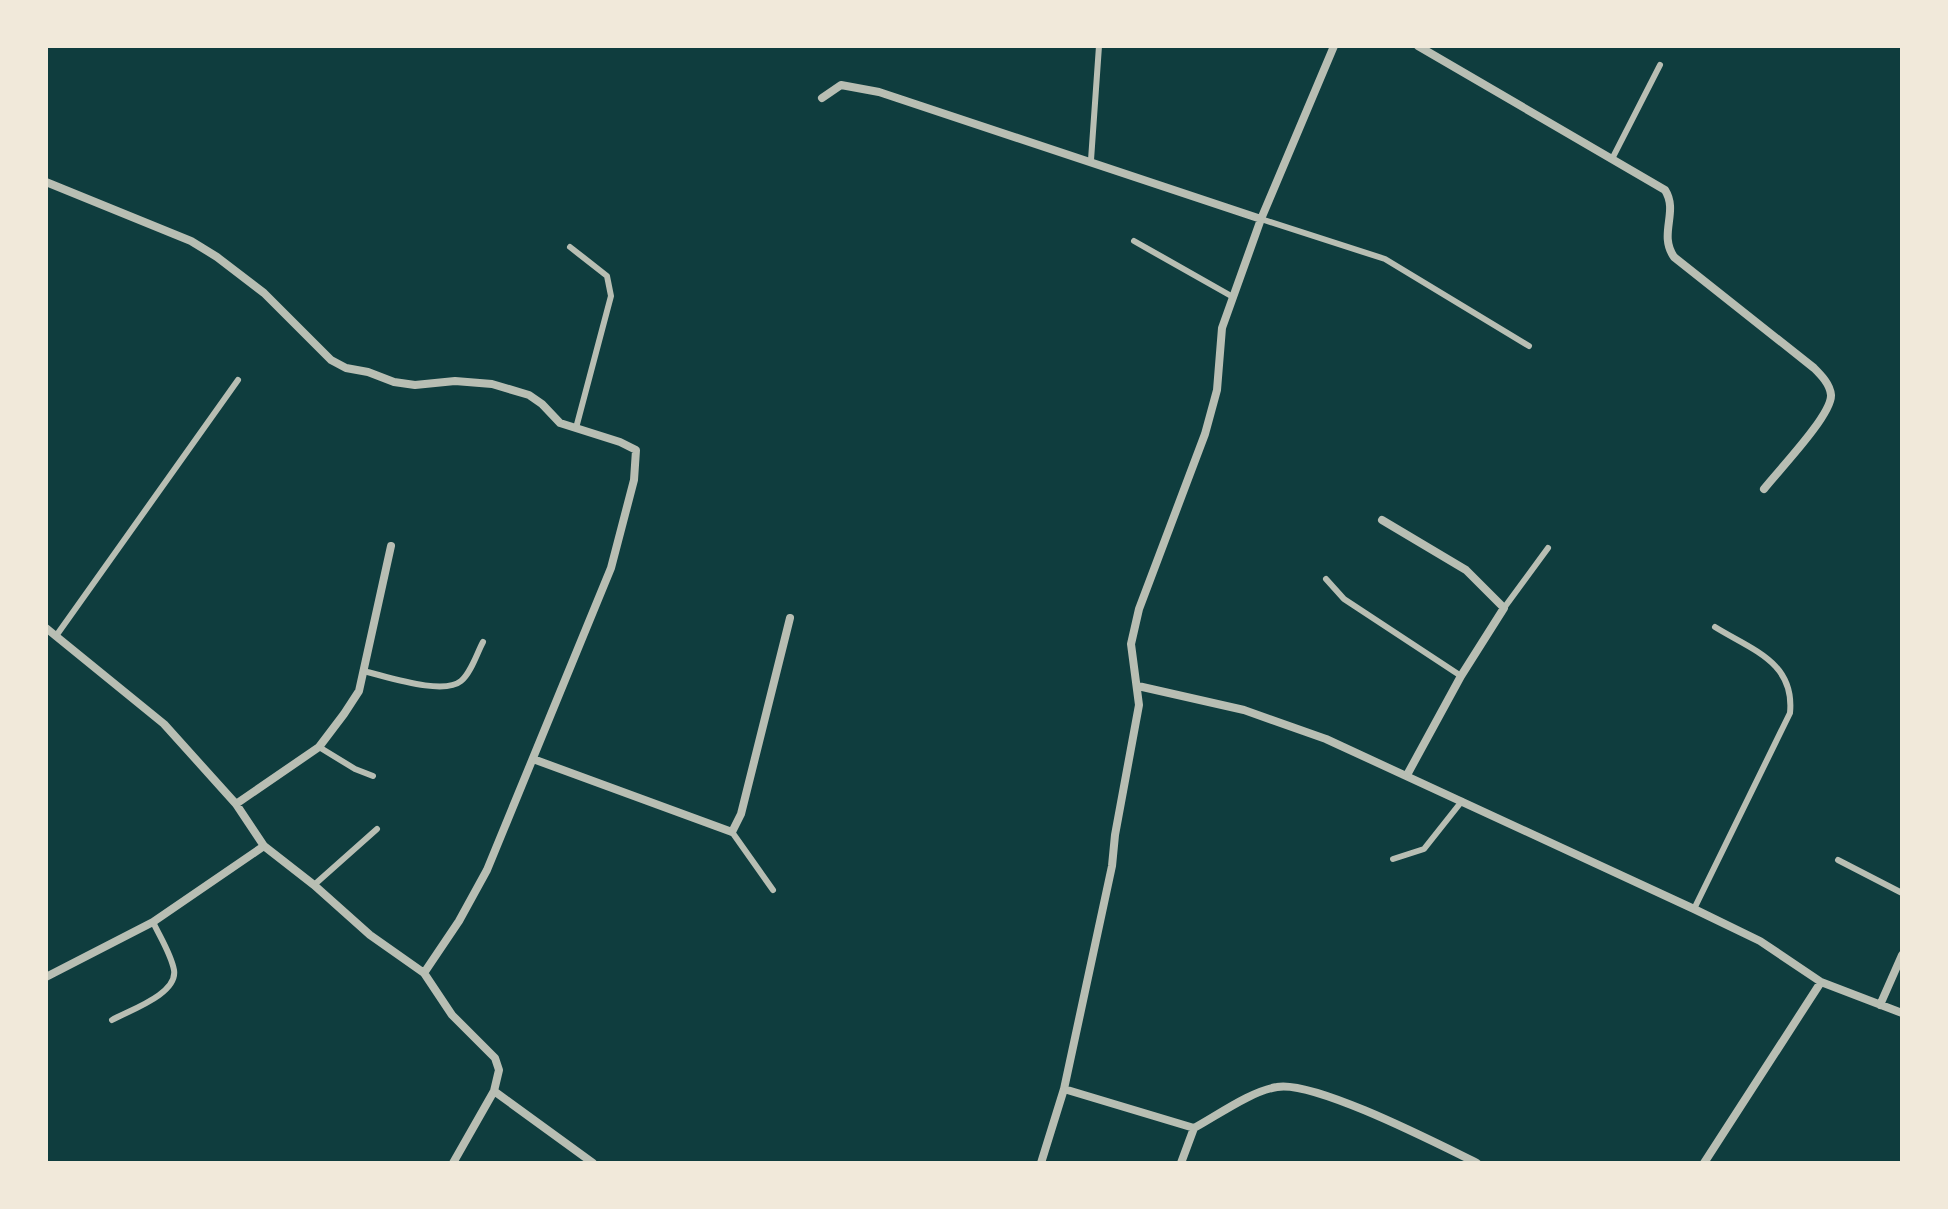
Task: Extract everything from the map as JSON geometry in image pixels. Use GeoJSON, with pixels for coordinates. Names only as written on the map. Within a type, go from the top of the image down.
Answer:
{"type":"FeatureCollection","features":[{"type":"Feature","properties":{"kind":"street"},"geometry":{"type":"LineString","coordinates":[[1041,1163],[1064,1089],[1112,866],[1139,705],[1131,644],[1139,609],[1205,434],[1217,390],[1222,328],[1261,219],[1334,46]]}},
{"type":"Feature","properties":{"kind":"street"},"geometry":{"type":"LineString","coordinates":[[1418,46],[1665,190],[1671,203],[1665,241],[1674,257],[1814,368],[1826,381],[1831,393],[1826,410],[1764,489]]}},
{"type":"Feature","properties":{"kind":"street"},"geometry":{"type":"LineString","coordinates":[[822,98],[841,85],[879,92],[1261,219]]}},
{"type":"Feature","properties":{"kind":"street"},"geometry":{"type":"LineString","coordinates":[[46,182],[191,241],[217,257],[264,293],[331,360],[346,368],[415,385],[455,381],[492,384],[529,395],[560,423],[630,445],[636,450],[637,458],[611,568],[487,870],[459,921],[424,973]]}},
{"type":"Feature","properties":{"kind":"street"},"geometry":{"type":"LineString","coordinates":[[1382,520],[1466,570],[1504,608],[1461,676],[1407,775]]}},
{"type":"Feature","properties":{"kind":"street"},"geometry":{"type":"LineString","coordinates":[[236,804],[319,747],[333,732],[359,691],[391,546]]}},
{"type":"Feature","properties":{"kind":"street"},"geometry":{"type":"LineString","coordinates":[[533,759],[732,832],[741,814],[790,618]]}},
{"type":"Feature","properties":{"kind":"street"},"geometry":{"type":"LineString","coordinates":[[46,628],[164,724],[236,804],[264,846],[370,935],[424,973],[452,1015],[495,1058],[499,1070],[494,1091],[453,1163]]}},
{"type":"Feature","properties":{"kind":"street"},"geometry":{"type":"LineString","coordinates":[[1138,686],[1244,710],[1326,739],[1760,941],[1821,982],[1902,1013]]}},
{"type":"Feature","properties":{"kind":"street"},"geometry":{"type":"LineString","coordinates":[[46,977],[153,922],[264,846]]}},
{"type":"Feature","properties":{"kind":"street"},"geometry":{"type":"LineString","coordinates":[[1880,1005],[1902,955]]}},
{"type":"Feature","properties":{"kind":"street"},"geometry":{"type":"LineString","coordinates":[[1704,1163],[1821,982]]}},
{"type":"Feature","properties":{"kind":"street"},"geometry":{"type":"LineString","coordinates":[[1181,1163],[1194,1128],[1263,1091],[1288,1086],[1305,1088],[1351,1106],[1477,1163]]}},
{"type":"Feature","properties":{"kind":"street"},"geometry":{"type":"LineString","coordinates":[[1064,1089],[1194,1128]]}},
{"type":"Feature","properties":{"kind":"street"},"geometry":{"type":"LineString","coordinates":[[494,1091],[593,1163]]}},
{"type":"Feature","properties":{"kind":"lane"},"geometry":{"type":"LineString","coordinates":[[1091,160],[1099,46]]}},
{"type":"Feature","properties":{"kind":"lane"},"geometry":{"type":"LineString","coordinates":[[1612,159],[1660,65]]}},
{"type":"Feature","properties":{"kind":"lane"},"geometry":{"type":"LineString","coordinates":[[1261,219],[1385,259],[1529,346]]}},
{"type":"Feature","properties":{"kind":"lane"},"geometry":{"type":"LineString","coordinates":[[1134,241],[1233,297]]}},
{"type":"Feature","properties":{"kind":"lane"},"geometry":{"type":"LineString","coordinates":[[570,247],[607,276],[611,296],[576,428]]}},
{"type":"Feature","properties":{"kind":"lane"},"geometry":{"type":"LineString","coordinates":[[56,636],[238,380]]}},
{"type":"Feature","properties":{"kind":"lane"},"geometry":{"type":"LineString","coordinates":[[1504,608],[1548,548]]}},
{"type":"Feature","properties":{"kind":"lane"},"geometry":{"type":"LineString","coordinates":[[1326,579],[1344,599],[1461,676]]}},
{"type":"Feature","properties":{"kind":"lane"},"geometry":{"type":"LineString","coordinates":[[1694,909],[1790,713],[1788,683],[1779,668],[1715,627]]}},
{"type":"Feature","properties":{"kind":"lane"},"geometry":{"type":"LineString","coordinates":[[363,671],[429,687],[447,688],[462,680],[483,642]]}},
{"type":"Feature","properties":{"kind":"lane"},"geometry":{"type":"LineString","coordinates":[[319,747],[373,776]]}},
{"type":"Feature","properties":{"kind":"lane"},"geometry":{"type":"LineString","coordinates":[[1393,859],[1424,849],[1462,801]]}},
{"type":"Feature","properties":{"kind":"lane"},"geometry":{"type":"LineString","coordinates":[[314,885],[377,829]]}},
{"type":"Feature","properties":{"kind":"lane"},"geometry":{"type":"LineString","coordinates":[[732,832],[773,890]]}},
{"type":"Feature","properties":{"kind":"lane"},"geometry":{"type":"LineString","coordinates":[[1838,860],[1902,893]]}},
{"type":"Feature","properties":{"kind":"lane"},"geometry":{"type":"LineString","coordinates":[[112,1020],[162,994],[172,983],[175,974],[173,964],[153,922]]}}]}
